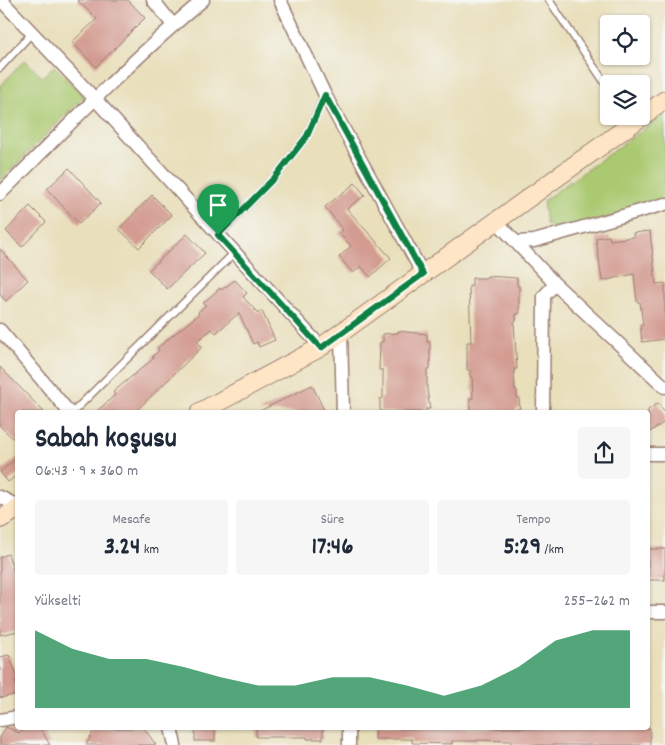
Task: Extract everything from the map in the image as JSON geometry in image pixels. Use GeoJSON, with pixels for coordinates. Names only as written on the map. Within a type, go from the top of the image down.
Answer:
{"type":"FeatureCollection","features":[{"type":"Feature","properties":{"kind":"street"},"geometry":{"type":"LineString","coordinates":[[1,0],[95,99],[321,348]]}},
{"type":"Feature","properties":{"kind":"street"},"geometry":{"type":"LineString","coordinates":[[153,0],[173,25]]}},
{"type":"Feature","properties":{"kind":"street"},"geometry":{"type":"LineString","coordinates":[[0,194],[95,99],[173,25],[203,0]]}},
{"type":"Feature","properties":{"kind":"street"},"geometry":{"type":"LineString","coordinates":[[280,0],[325,95],[423,274]]}},
{"type":"Feature","properties":{"kind":"street"},"geometry":{"type":"LineString","coordinates":[[650,109],[665,100]]}},
{"type":"Feature","properties":{"kind":"street"},"geometry":{"type":"LineString","coordinates":[[204,410],[321,348],[497,222],[624,125]]}},
{"type":"Feature","properties":{"kind":"street"},"geometry":{"type":"LineString","coordinates":[[516,242],[534,241],[665,204]]}},
{"type":"Feature","properties":{"kind":"street"},"geometry":{"type":"LineString","coordinates":[[497,222],[555,284],[665,387]]}},
{"type":"Feature","properties":{"kind":"street"},"geometry":{"type":"LineString","coordinates":[[543,410],[544,296],[555,284]]}},
{"type":"Feature","properties":{"kind":"street"},"geometry":{"type":"LineString","coordinates":[[0,330],[67,410]]}},
{"type":"Feature","properties":{"kind":"street"},"geometry":{"type":"LineString","coordinates":[[341,333],[343,410]]}},
{"type":"Feature","properties":{"kind":"street"},"geometry":{"type":"LineString","coordinates":[[650,454],[665,454]]}},
{"type":"Feature","properties":{"kind":"street"},"geometry":{"type":"LineString","coordinates":[[0,497],[15,506]]}},
{"type":"Feature","properties":{"kind":"street"},"geometry":{"type":"LineString","coordinates":[[0,519],[15,510]]}},
{"type":"Feature","properties":{"kind":"street"},"geometry":{"type":"LineString","coordinates":[[650,612],[665,612]]}},
{"type":"Feature","properties":{"kind":"street"},"geometry":{"type":"LineString","coordinates":[[0,720],[15,718]]}},
{"type":"Feature","properties":{"kind":"street"},"geometry":{"type":"LineString","coordinates":[[171,730],[175,745]]}},
{"type":"Feature","properties":{"kind":"street"},"geometry":{"type":"LineString","coordinates":[[349,730],[350,745]]}},
{"type":"Feature","properties":{"kind":"lane"},"geometry":{"type":"LineString","coordinates":[[549,0],[600,76]]}},
{"type":"Feature","properties":{"kind":"lane"},"geometry":{"type":"LineString","coordinates":[[0,68],[32,33]]}},
{"type":"Feature","properties":{"kind":"lane"},"geometry":{"type":"LineString","coordinates":[[218,235],[275,177],[307,136],[325,95]]}},
{"type":"Feature","properties":{"kind":"lane"},"geometry":{"type":"LineString","coordinates":[[75,410],[234,253]]}},
{"type":"Feature","properties":{"kind":"green space"},"geometry":{"type":"Polygon","coordinates":[[[25,60],[42,77],[54,66],[84,96],[0,181],[0,86],[25,60]]]}},
{"type":"Feature","properties":{"kind":"green space"},"geometry":{"type":"Polygon","coordinates":[[[665,114],[665,200],[560,232],[546,224],[543,201],[665,114]]]}},
{"type":"Feature","properties":{"kind":"building"},"geometry":{"type":"Polygon","coordinates":[[[77,0],[128,0],[145,18],[96,67],[72,42],[97,19],[77,0]]]}},
{"type":"Feature","properties":{"kind":"building"},"geometry":{"type":"Polygon","coordinates":[[[69,168],[101,203],[79,224],[47,189],[69,168]]]}},
{"type":"Feature","properties":{"kind":"building"},"geometry":{"type":"Polygon","coordinates":[[[355,183],[365,195],[347,209],[391,258],[370,277],[361,266],[353,273],[339,257],[351,246],[339,233],[343,230],[325,207],[355,183]]]}},
{"type":"Feature","properties":{"kind":"building"},"geometry":{"type":"Polygon","coordinates":[[[152,195],[172,215],[139,248],[119,229],[152,195]]]}},
{"type":"Feature","properties":{"kind":"building"},"geometry":{"type":"Polygon","coordinates":[[[30,206],[46,222],[22,247],[6,231],[30,206]]]}},
{"type":"Feature","properties":{"kind":"building"},"geometry":{"type":"Polygon","coordinates":[[[650,231],[656,284],[665,283],[665,339],[642,342],[640,325],[643,325],[640,302],[637,302],[634,274],[602,281],[596,238],[609,236],[610,240],[634,237],[633,233],[650,231]]]}},
{"type":"Feature","properties":{"kind":"building"},"geometry":{"type":"Polygon","coordinates":[[[187,234],[205,253],[167,289],[149,270],[187,234]]]}},
{"type":"Feature","properties":{"kind":"building"},"geometry":{"type":"Polygon","coordinates":[[[0,249],[28,280],[6,301],[0,295],[0,249]]]}},
{"type":"Feature","properties":{"kind":"building"},"geometry":{"type":"Polygon","coordinates":[[[487,276],[517,278],[517,286],[519,286],[519,314],[516,314],[516,321],[514,322],[517,369],[514,369],[515,390],[517,390],[520,409],[516,410],[470,410],[470,398],[473,398],[472,377],[470,377],[470,370],[467,370],[467,342],[471,342],[469,286],[472,286],[472,278],[487,278],[487,276]]]}},
{"type":"Feature","properties":{"kind":"building"},"geometry":{"type":"Polygon","coordinates":[[[235,280],[247,293],[243,297],[258,313],[262,311],[275,340],[259,347],[257,342],[253,344],[239,313],[216,333],[212,329],[197,341],[202,347],[137,410],[98,410],[115,395],[113,392],[154,358],[152,357],[159,350],[157,348],[199,314],[198,312],[206,305],[203,303],[220,288],[221,290],[235,280]]]}},
{"type":"Feature","properties":{"kind":"building"},"geometry":{"type":"Polygon","coordinates":[[[398,331],[427,334],[427,342],[430,342],[430,369],[427,369],[427,390],[430,409],[380,410],[380,399],[383,398],[383,370],[379,370],[380,342],[383,342],[383,334],[398,333],[398,331]]]}},
{"type":"Feature","properties":{"kind":"building"},"geometry":{"type":"Polygon","coordinates":[[[0,367],[42,410],[15,410],[15,440],[0,426],[0,367]]]}},
{"type":"Feature","properties":{"kind":"building"},"geometry":{"type":"Polygon","coordinates":[[[312,385],[324,410],[262,410],[312,385]]]}},
{"type":"Feature","properties":{"kind":"building"},"geometry":{"type":"Polygon","coordinates":[[[658,403],[665,413],[665,422],[650,432],[650,410],[648,410],[658,403]]]}},
{"type":"Feature","properties":{"kind":"building"},"geometry":{"type":"Polygon","coordinates":[[[15,460],[15,476],[8,482],[0,472],[15,460]]]}},
{"type":"Feature","properties":{"kind":"building"},"geometry":{"type":"Polygon","coordinates":[[[650,549],[665,549],[665,580],[650,580],[650,549]]]}},
{"type":"Feature","properties":{"kind":"building"},"geometry":{"type":"Polygon","coordinates":[[[8,554],[15,575],[15,632],[0,635],[0,557],[8,554]]]}},
{"type":"Feature","properties":{"kind":"building"},"geometry":{"type":"Polygon","coordinates":[[[9,655],[15,671],[15,695],[0,698],[0,657],[9,655]]]}},
{"type":"Feature","properties":{"kind":"building"},"geometry":{"type":"Polygon","coordinates":[[[6,727],[19,733],[24,730],[41,730],[50,745],[0,745],[0,738],[6,727]]]}},
{"type":"Feature","properties":{"kind":"building"},"geometry":{"type":"Polygon","coordinates":[[[94,730],[145,730],[156,745],[86,745],[94,730]]]}},
{"type":"Feature","properties":{"kind":"building"},"geometry":{"type":"Polygon","coordinates":[[[195,730],[215,730],[215,741],[195,741],[195,730]]]}},
{"type":"Feature","properties":{"kind":"building"},"geometry":{"type":"Polygon","coordinates":[[[256,730],[323,730],[323,739],[307,739],[307,737],[256,737],[256,730]]]}},
{"type":"Feature","properties":{"kind":"building"},"geometry":{"type":"Polygon","coordinates":[[[376,730],[650,730],[650,745],[511,745],[511,741],[477,740],[452,741],[452,744],[412,743],[412,739],[375,739],[376,730]]]}},
{"type":"Feature","properties":{"kind":"route"},"geometry":{"type":"LineString","coordinates":[[325,95],[423,274],[321,348],[218,235],[275,177],[307,136],[325,95]]}}]}
